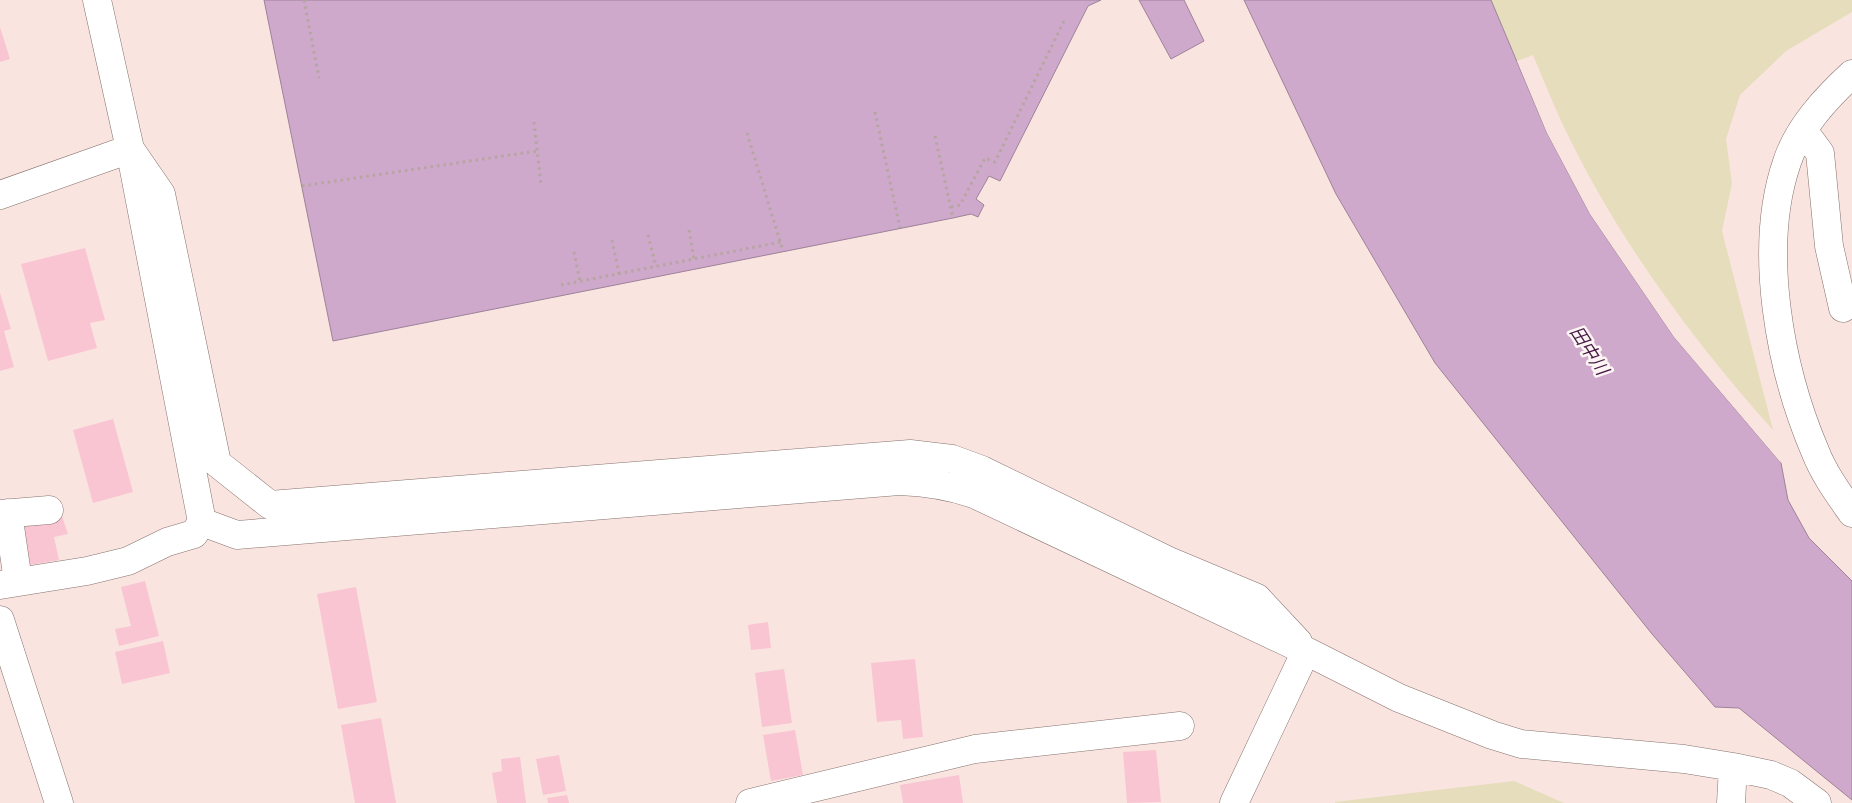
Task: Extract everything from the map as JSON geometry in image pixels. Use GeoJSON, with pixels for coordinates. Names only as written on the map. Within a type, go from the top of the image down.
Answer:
{"type":"FeatureCollection","features":[{"type":"Feature","properties":{"kind":"street"},"geometry":{"type":"LineString","coordinates":[[49,510],[4,513],[9,583],[128,561],[167,542],[194,534],[202,522],[130,149],[97,0]]}},
{"type":"Feature","properties":{"kind":"street"},"geometry":{"type":"LineString","coordinates":[[1852,74],[1823,103],[1804,130],[1787,161],[1774,214],[1774,263],[1779,318],[1794,396],[1815,452],[1833,487],[1852,513]]}},
{"type":"Feature","properties":{"kind":"street"},"geometry":{"type":"LineString","coordinates":[[1804,130],[1820,153],[1829,246],[1843,308]]}},
{"type":"Feature","properties":{"kind":"street"},"geometry":{"type":"LineString","coordinates":[[0,195],[130,149]]}},
{"type":"Feature","properties":{"kind":"street"},"geometry":{"type":"LineString","coordinates":[[130,149],[161,194],[217,463],[270,504],[910,454],[952,459],[1009,481],[1171,562],[1257,598],[1306,651]]}},
{"type":"Feature","properties":{"kind":"street"},"geometry":{"type":"LineString","coordinates":[[202,522],[237,535],[899,481],[950,485],[974,494],[1306,651],[1399,698],[1521,744],[1684,759],[1733,767],[1771,775],[1790,783],[1817,803]]}},
{"type":"Feature","properties":{"kind":"street"},"geometry":{"type":"LineString","coordinates":[[0,620],[59,803]]}},
{"type":"Feature","properties":{"kind":"street"},"geometry":{"type":"LineString","coordinates":[[1234,803],[1306,651]]}},
{"type":"Feature","properties":{"kind":"street"},"geometry":{"type":"LineString","coordinates":[[750,803],[975,750],[1180,726]]}},
{"type":"Feature","properties":{"kind":"street"},"geometry":{"type":"LineString","coordinates":[[1731,803],[1733,767]]}},
{"type":"Feature","properties":{"kind":"path"},"geometry":{"type":"LineString","coordinates":[[304,0],[319,78]]}},
{"type":"Feature","properties":{"kind":"path"},"geometry":{"type":"LineString","coordinates":[[951,207],[960,205],[985,158],[995,162],[1065,20]]}},
{"type":"Feature","properties":{"kind":"path"},"geometry":{"type":"LineString","coordinates":[[876,112],[900,228]]}},
{"type":"Feature","properties":{"kind":"path"},"geometry":{"type":"LineString","coordinates":[[534,122],[541,184]]}},
{"type":"Feature","properties":{"kind":"path"},"geometry":{"type":"LineString","coordinates":[[747,133],[783,251]]}},
{"type":"Feature","properties":{"kind":"path"},"geometry":{"type":"LineString","coordinates":[[935,136],[953,218]]}},
{"type":"Feature","properties":{"kind":"path"},"geometry":{"type":"LineString","coordinates":[[302,186],[537,151]]}},
{"type":"Feature","properties":{"kind":"path"},"geometry":{"type":"LineString","coordinates":[[689,230],[694,260]]}},
{"type":"Feature","properties":{"kind":"path"},"geometry":{"type":"LineString","coordinates":[[648,235],[656,267]]}},
{"type":"Feature","properties":{"kind":"path"},"geometry":{"type":"LineString","coordinates":[[612,240],[619,274]]}},
{"type":"Feature","properties":{"kind":"path"},"geometry":{"type":"LineString","coordinates":[[561,286],[781,242]]}},
{"type":"Feature","properties":{"kind":"path"},"geometry":{"type":"LineString","coordinates":[[574,252],[580,282]]}},
{"type":"Feature","properties":{"kind":"shaded area"},"geometry":{"type":"Polygon","coordinates":[[[1491,0],[1852,0],[1852,12],[1786,51],[1740,95],[1726,139],[1732,183],[1722,231],[1773,430],[1713,360],[1657,285],[1631,246],[1584,166],[1559,116],[1533,55],[1517,61],[1491,0]]]}},
{"type":"Feature","properties":{"kind":"shaded area"},"geometry":{"type":"Polygon","coordinates":[[[1514,781],[1564,803],[1335,803],[1335,802],[1514,781]]]}},
{"type":"Feature","properties":{"kind":"water"},"geometry":{"type":"Polygon","coordinates":[[[264,0],[1101,0],[1088,6],[1000,181],[989,176],[976,199],[984,205],[978,217],[971,214],[333,341],[264,0]]]}},
{"type":"Feature","properties":{"kind":"water"},"geometry":{"type":"Polygon","coordinates":[[[1139,0],[1184,0],[1204,41],[1171,59],[1139,0]]]}},
{"type":"Feature","properties":{"kind":"water","name":"田中川"},"geometry":{"type":"Polygon","coordinates":[[[1244,0],[1491,0],[1547,133],[1590,214],[1674,337],[1781,463],[1788,500],[1809,538],[1852,581],[1852,800],[1739,708],[1715,707],[1652,634],[1435,363],[1336,194],[1244,0]]]}},
{"type":"Feature","properties":{"kind":"pier"},"geometry":{"type":"Polygon","coordinates":[[[1519,60],[1549,132],[1592,212],[1676,335],[1779,458],[1781,463],[1674,337],[1590,214],[1547,133],[1517,61],[1519,60]]]}},
{"type":"Feature","properties":{"kind":"building"},"geometry":{"type":"Polygon","coordinates":[[[0,27],[10,59],[0,62],[0,27]]]}},
{"type":"Feature","properties":{"kind":"building"},"geometry":{"type":"Polygon","coordinates":[[[85,248],[105,320],[90,323],[97,348],[48,361],[21,264],[85,248]]]}},
{"type":"Feature","properties":{"kind":"building"},"geometry":{"type":"Polygon","coordinates":[[[0,293],[11,329],[4,331],[14,367],[0,371],[0,293]]]}},
{"type":"Feature","properties":{"kind":"building"},"geometry":{"type":"Polygon","coordinates":[[[113,419],[133,492],[93,503],[73,430],[113,419]]]}},
{"type":"Feature","properties":{"kind":"building"},"geometry":{"type":"Polygon","coordinates":[[[62,516],[68,534],[54,537],[59,560],[24,566],[13,518],[62,516]]]}},
{"type":"Feature","properties":{"kind":"building"},"geometry":{"type":"Polygon","coordinates":[[[145,581],[159,636],[119,646],[115,629],[131,626],[121,587],[145,581]]]}},
{"type":"Feature","properties":{"kind":"building"},"geometry":{"type":"Polygon","coordinates":[[[356,587],[377,702],[338,709],[317,594],[356,587]]]}},
{"type":"Feature","properties":{"kind":"building"},"geometry":{"type":"Polygon","coordinates":[[[768,622],[771,648],[751,650],[748,625],[768,622]]]}},
{"type":"Feature","properties":{"kind":"building"},"geometry":{"type":"Polygon","coordinates":[[[163,641],[170,673],[122,684],[115,652],[163,641]]]}},
{"type":"Feature","properties":{"kind":"building"},"geometry":{"type":"Polygon","coordinates":[[[915,659],[923,737],[903,739],[901,720],[877,722],[871,663],[915,659]]]}},
{"type":"Feature","properties":{"kind":"building"},"geometry":{"type":"Polygon","coordinates":[[[784,669],[792,723],[762,727],[755,673],[784,669]]]}},
{"type":"Feature","properties":{"kind":"building"},"geometry":{"type":"Polygon","coordinates":[[[381,718],[396,803],[355,803],[341,725],[381,718]]]}},
{"type":"Feature","properties":{"kind":"building"},"geometry":{"type":"Polygon","coordinates":[[[795,730],[803,775],[771,781],[763,735],[795,730]]]}},
{"type":"Feature","properties":{"kind":"building"},"geometry":{"type":"Polygon","coordinates":[[[1156,750],[1161,802],[1127,803],[1123,752],[1156,750]]]}},
{"type":"Feature","properties":{"kind":"building"},"geometry":{"type":"Polygon","coordinates":[[[559,755],[566,791],[543,795],[536,759],[559,755]]]}},
{"type":"Feature","properties":{"kind":"building"},"geometry":{"type":"Polygon","coordinates":[[[520,757],[526,803],[497,803],[492,773],[502,771],[501,759],[520,757]]]}},
{"type":"Feature","properties":{"kind":"building"},"geometry":{"type":"Polygon","coordinates":[[[959,775],[963,803],[903,803],[900,785],[959,775]]]}},
{"type":"Feature","properties":{"kind":"building"},"geometry":{"type":"Polygon","coordinates":[[[567,795],[569,803],[548,803],[547,798],[567,795]]]}}]}
